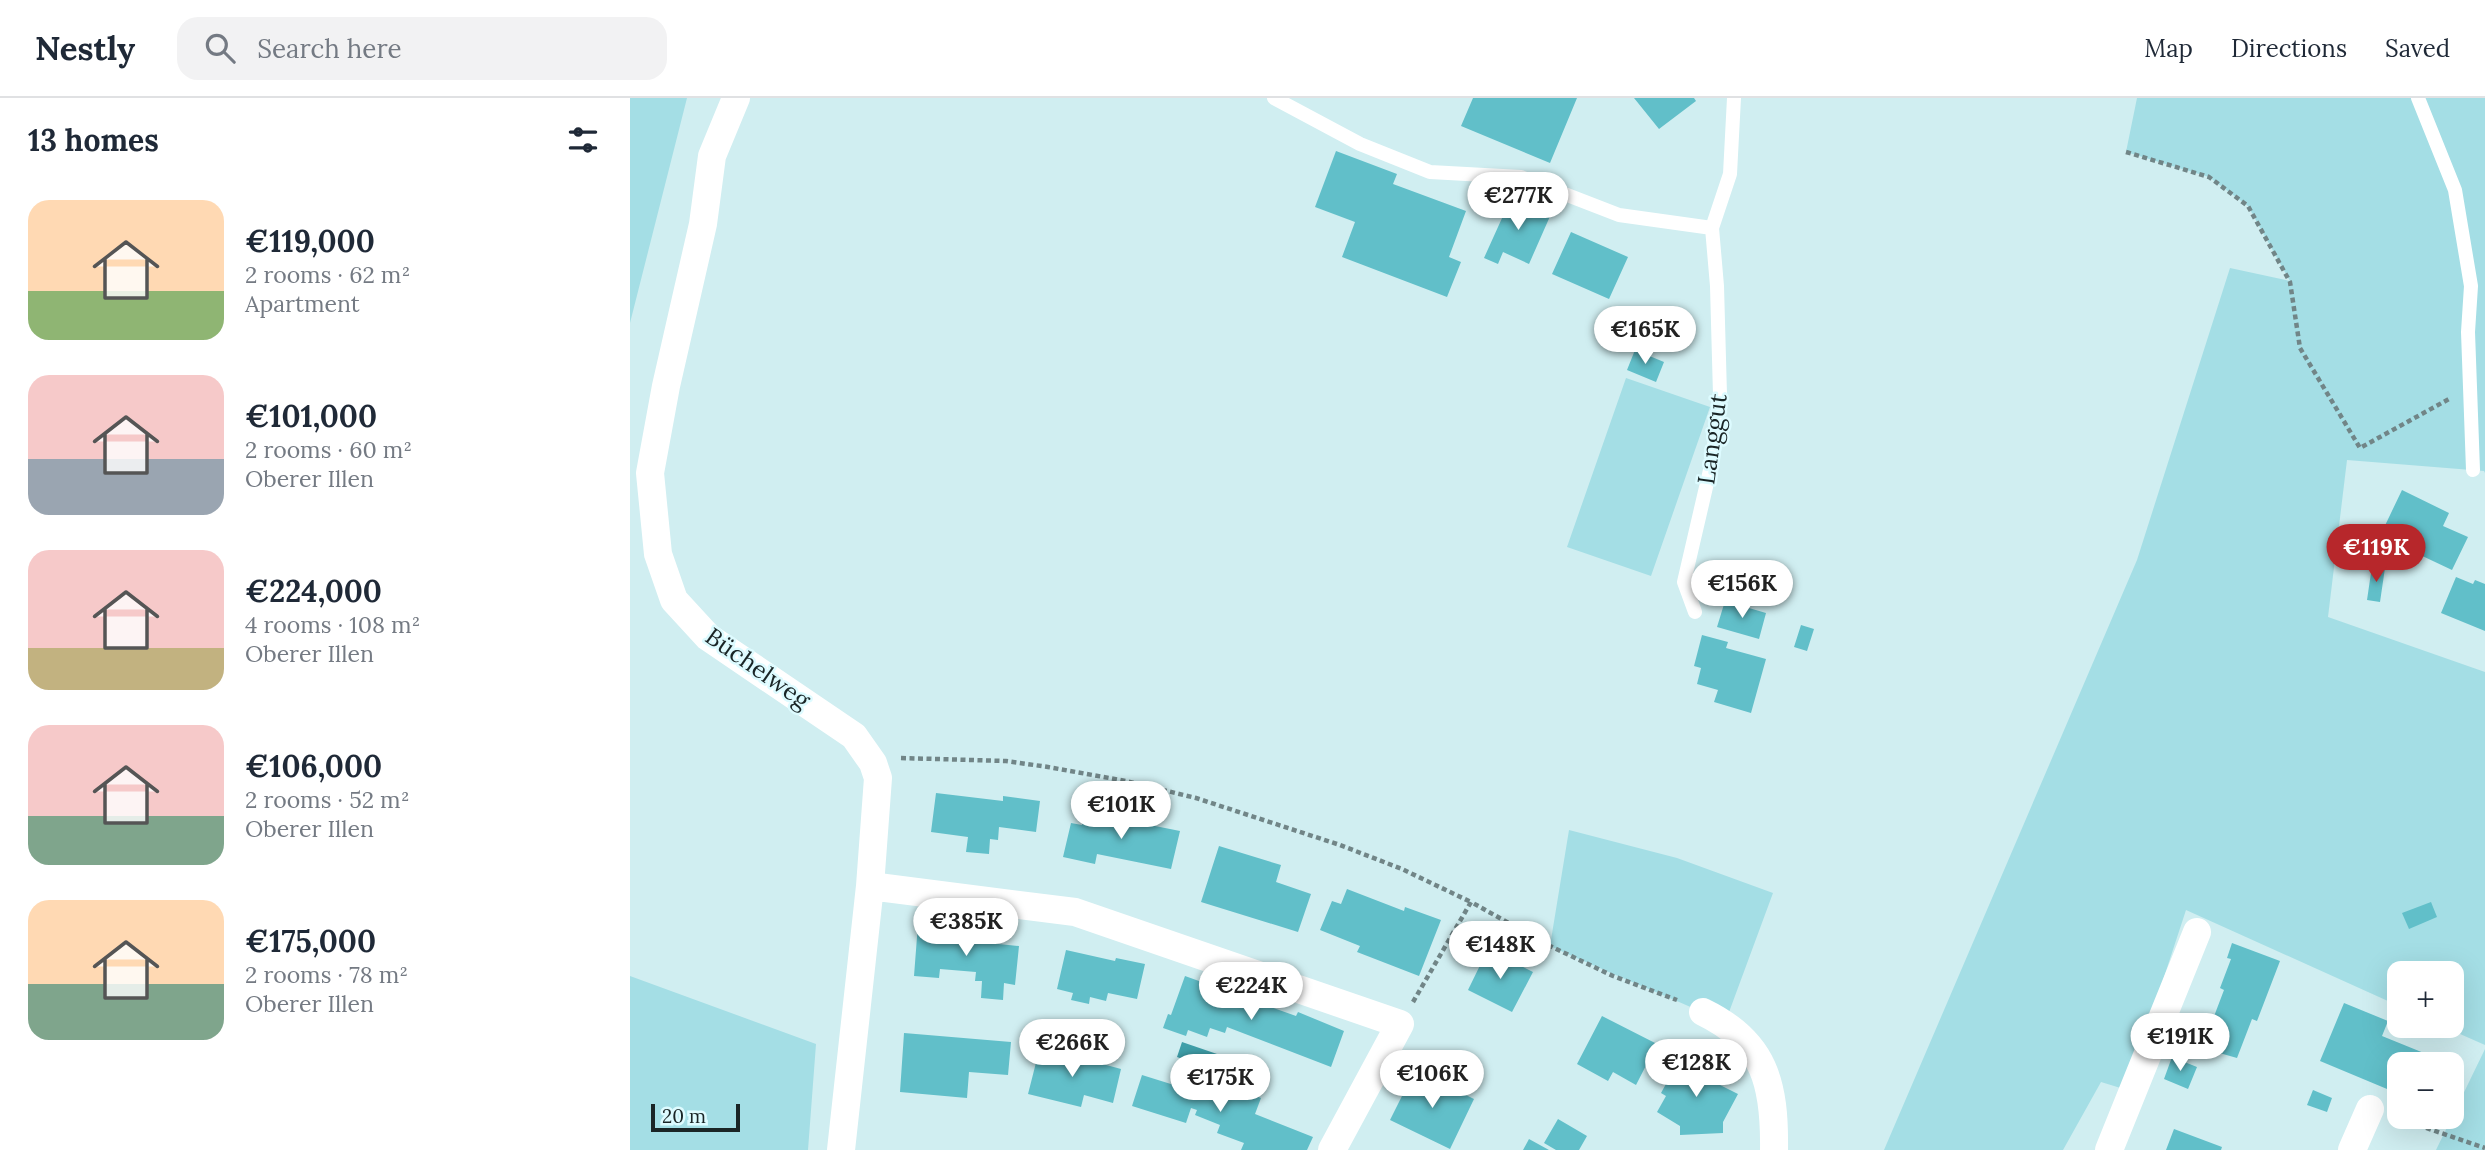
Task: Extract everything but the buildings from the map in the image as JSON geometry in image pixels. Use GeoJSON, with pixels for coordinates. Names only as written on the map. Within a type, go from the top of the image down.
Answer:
{"type":"FeatureCollection","features":[{"type":"Feature","properties":{"kind":"street","name":"Büchelweg"},"geometry":{"type":"LineString","coordinates":[[736,98],[712,156],[704,224],[666,386],[650,472],[658,554],[674,600],[708,637],[845,728],[863,747],[873,764],[879,794],[841,1150]]}},
{"type":"Feature","properties":{"kind":"street"},"geometry":{"type":"LineString","coordinates":[[870,886],[1075,912],[1400,1024],[1332,1150]]}},
{"type":"Feature","properties":{"kind":"street"},"geometry":{"type":"LineString","coordinates":[[2109,1150],[2197,932]]}},
{"type":"Feature","properties":{"kind":"street"},"geometry":{"type":"LineString","coordinates":[[1703,1012],[1725,1023],[1754,1049],[1770,1084],[1774,1150]]}},
{"type":"Feature","properties":{"kind":"lane"},"geometry":{"type":"LineString","coordinates":[[1274,98],[1360,144],[1430,172],[1521,177],[1619,215],[1712,228]]}},
{"type":"Feature","properties":{"kind":"lane","name":"Langgut"},"geometry":{"type":"LineString","coordinates":[[1695,612],[1684,582],[1713,457],[1720,395],[1717,286],[1712,228],[1730,174],[1734,98]]}},
{"type":"Feature","properties":{"kind":"lane"},"geometry":{"type":"LineString","coordinates":[[2418,98],[2455,190],[2471,286],[2468,332],[2473,470]]}},
{"type":"Feature","properties":{"kind":"path"},"geometry":{"type":"LineString","coordinates":[[2126,152],[2209,177],[2248,206],[2290,282],[2301,348],[2361,448],[2470,387]]}},
{"type":"Feature","properties":{"kind":"path"},"geometry":{"type":"LineString","coordinates":[[873,764],[905,757],[1006,761],[1126,781],[1196,798],[1340,845],[1402,869],[1613,976],[1654,989],[1703,1012]]}},
{"type":"Feature","properties":{"kind":"path"},"geometry":{"type":"LineString","coordinates":[[1400,1024],[1471,902]]}},
{"type":"Feature","properties":{"kind":"path"},"geometry":{"type":"LineString","coordinates":[[2361,1130],[2485,1147]]}},
{"type":"Feature","properties":{"kind":"shaded area"},"geometry":{"type":"Polygon","coordinates":[[[630,98],[687,98],[630,323],[630,98]]]}},
{"type":"Feature","properties":{"kind":"shaded area"},"geometry":{"type":"Polygon","coordinates":[[[2137,98],[2485,98],[2485,473],[2347,460],[2328,617],[2485,672],[2485,1045],[2464,1036],[2464,961],[2387,961],[2387,1001],[2186,910],[2127,1090],[2101,1082],[2063,1150],[1884,1150],[2137,560],[2230,268],[2290,281],[2248,206],[2209,177],[2126,152],[2137,98]]]}},
{"type":"Feature","properties":{"kind":"shaded area"},"geometry":{"type":"Polygon","coordinates":[[[1626,378],[1710,407],[1651,576],[1567,547],[1626,378]]]}},
{"type":"Feature","properties":{"kind":"shaded area"},"geometry":{"type":"Polygon","coordinates":[[[1569,830],[1677,858],[1773,893],[1725,1023],[1550,946],[1569,830]]]}},
{"type":"Feature","properties":{"kind":"shaded area"},"geometry":{"type":"Polygon","coordinates":[[[630,976],[816,1044],[808,1150],[630,1150],[630,976]]]}},
{"type":"Feature","properties":{"kind":"shaded area"},"geometry":{"type":"Polygon","coordinates":[[[1182,1042],[1217,1054],[1211,1069],[1177,1057],[1182,1042]]]}},
{"type":"Feature","properties":{"kind":"shaded area"},"geometry":{"type":"Polygon","coordinates":[[[2485,1049],[2485,1150],[2436,1150],[2446,1129],[2464,1129],[2464,1092],[2485,1049]]]}}]}
